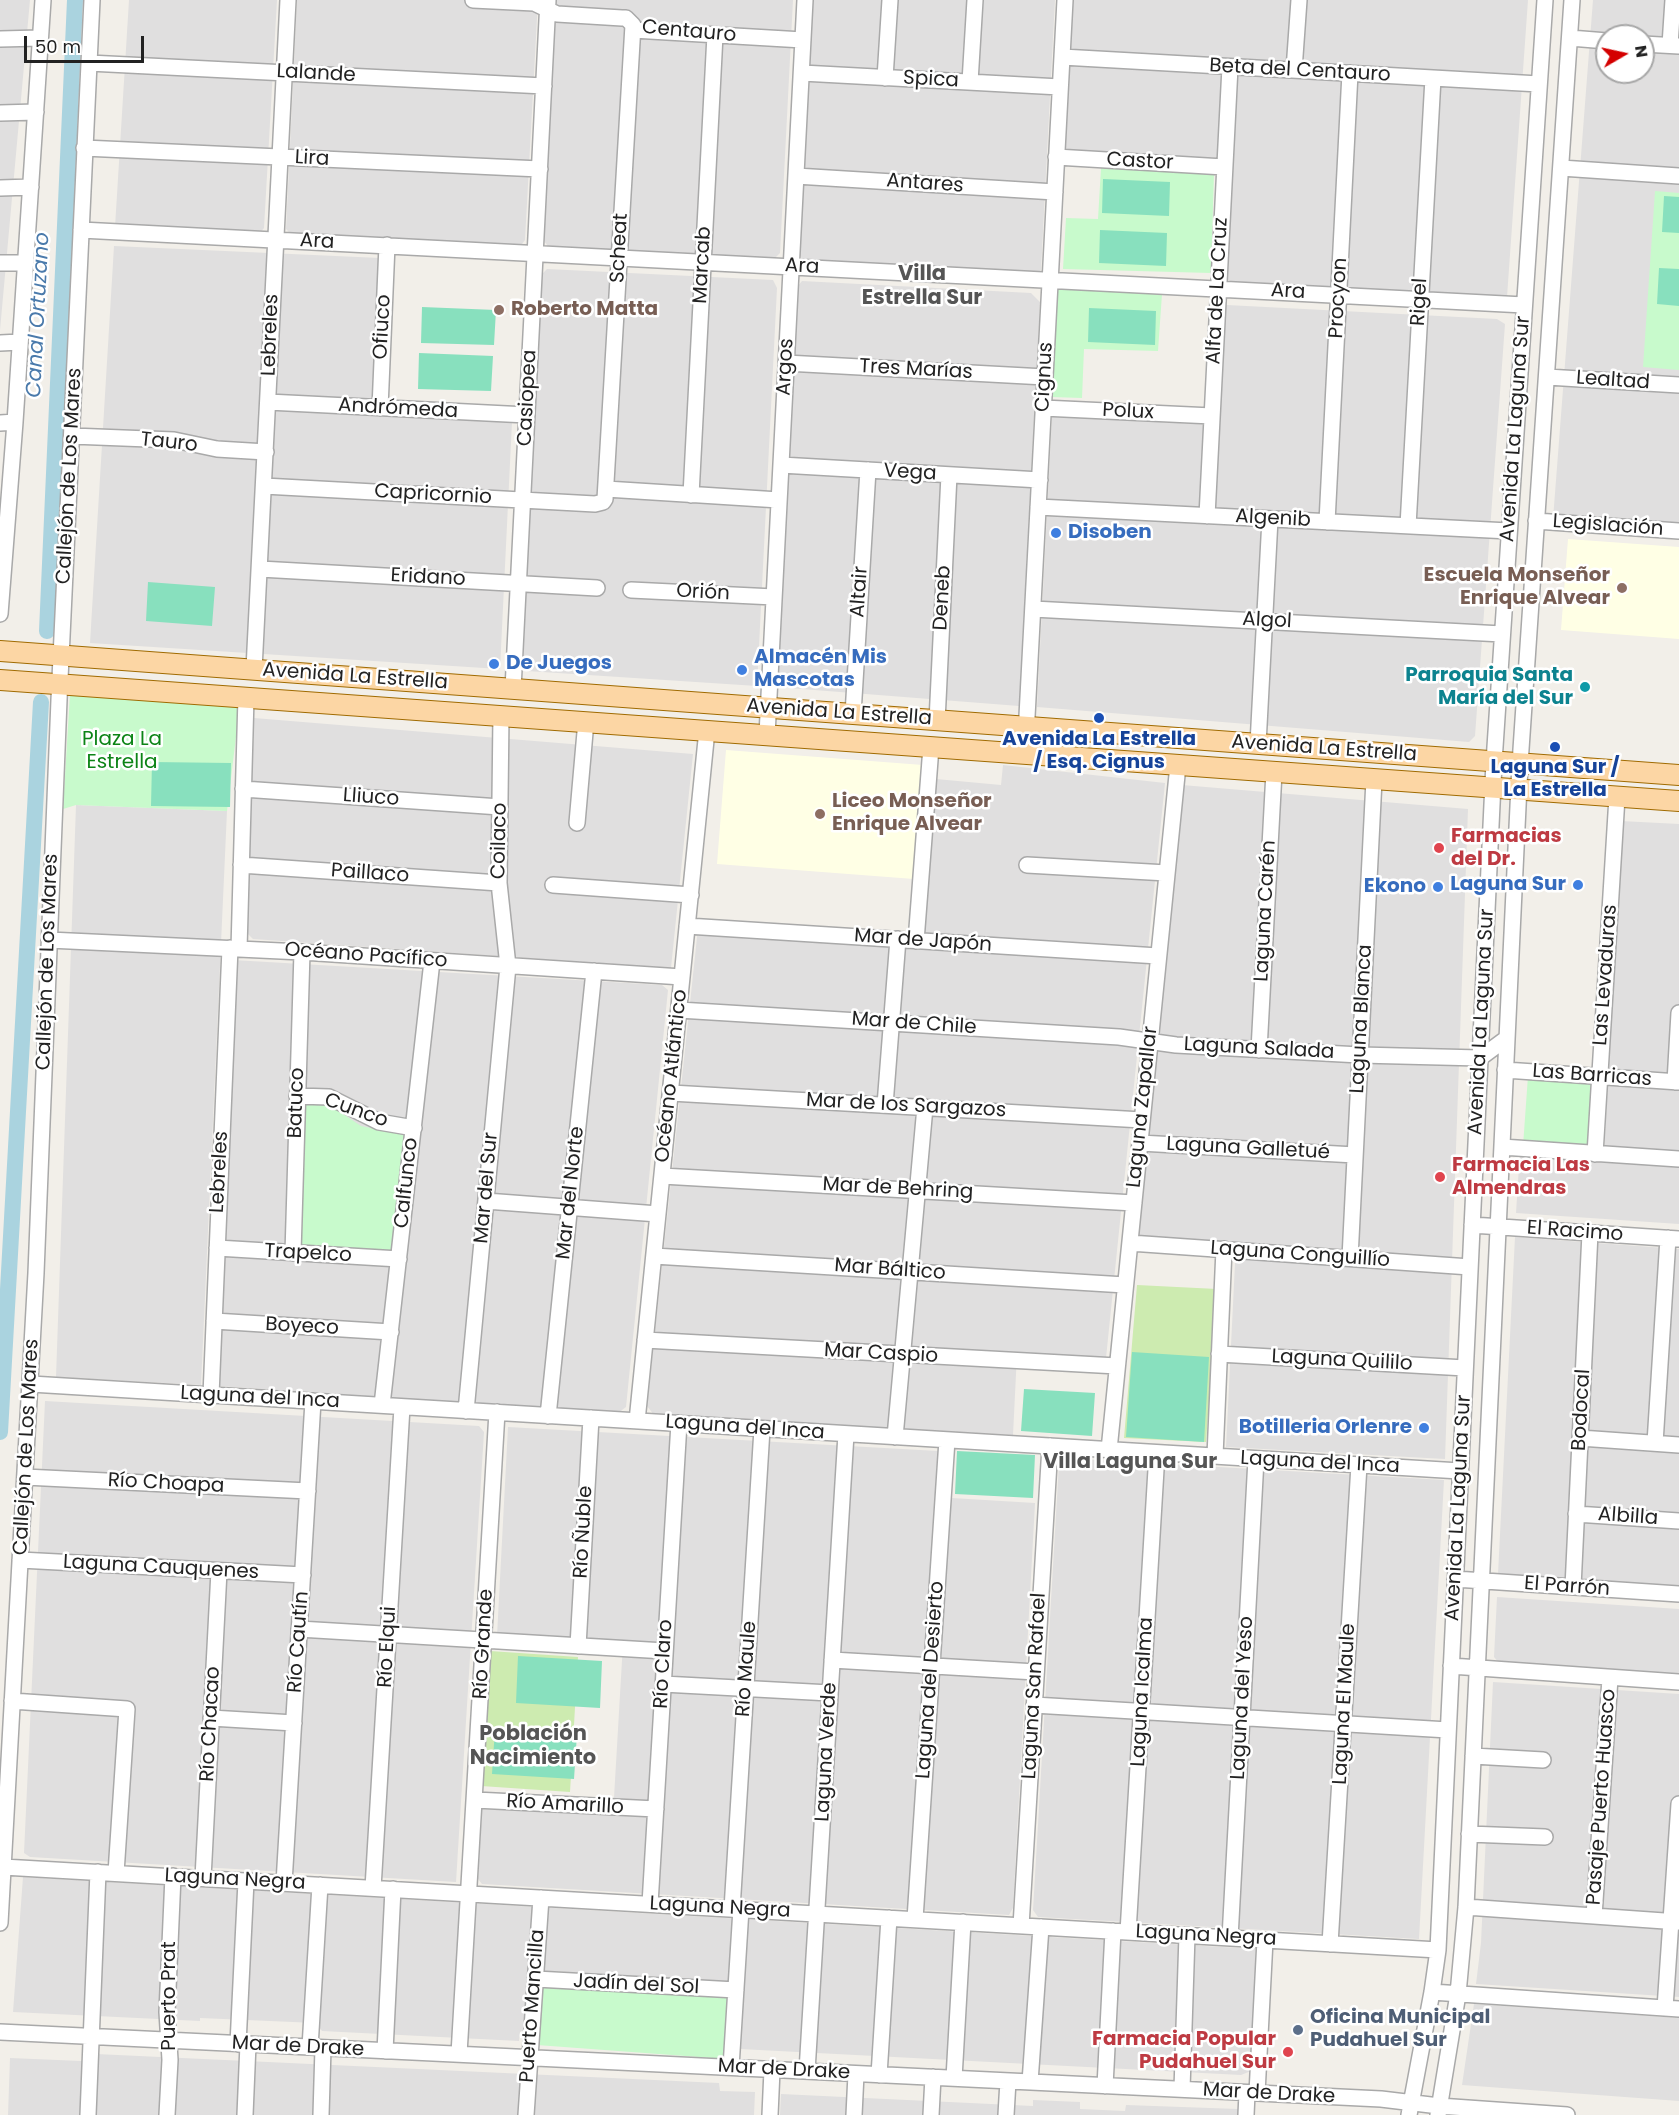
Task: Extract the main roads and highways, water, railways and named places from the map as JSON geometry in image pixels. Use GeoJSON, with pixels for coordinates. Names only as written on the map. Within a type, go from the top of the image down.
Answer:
{"type":"FeatureCollection","features":[{"type":"Feature","properties":{"kind":"main road","name":"Avenida La Estrella"},"geometry":{"type":"LineString","coordinates":[[0,651],[1679,775]]}},
{"type":"Feature","properties":{"kind":"main road","name":"Avenida La Estrella"},"geometry":{"type":"LineString","coordinates":[[0,680],[1679,801]]}},
{"type":"Feature","properties":{"kind":"waterway","name":"Canal Ortuzano"},"geometry":{"type":"LineString","coordinates":[[47,631],[75,0]]}},
{"type":"Feature","properties":{"kind":"waterway","name":"Canal Ortuzano"},"geometry":{"type":"LineString","coordinates":[[0,1432],[41,702]]}},
{"type":"Feature","properties":{"kind":"place","name":"Roberto Matta"},"geometry":{"type":"Point","coordinates":[499,310]}},
{"type":"Feature","properties":{"kind":"place","name":"Disoben"},"geometry":{"type":"Point","coordinates":[1056,533]}},
{"type":"Feature","properties":{"kind":"place","name":"Escuela Monseñor Enrique Alvear"},"geometry":{"type":"Point","coordinates":[1622,588]}},
{"type":"Feature","properties":{"kind":"place","name":"De Juegos"},"geometry":{"type":"Point","coordinates":[494,664]}},
{"type":"Feature","properties":{"kind":"place","name":"Almacén Mis Mascotas"},"geometry":{"type":"Point","coordinates":[742,670]}},
{"type":"Feature","properties":{"kind":"place","name":"Parroquia Santa María del Sur"},"geometry":{"type":"Point","coordinates":[1585,687]}},
{"type":"Feature","properties":{"kind":"place","name":"Avenida La Estrella / Esq. Cignus"},"geometry":{"type":"Point","coordinates":[1099,718]}},
{"type":"Feature","properties":{"kind":"place","name":"Laguna Sur / La Estrella"},"geometry":{"type":"Point","coordinates":[1555,747]}},
{"type":"Feature","properties":{"kind":"place","name":"Liceo Monseñor Enrique Alvear"},"geometry":{"type":"Point","coordinates":[820,814]}},
{"type":"Feature","properties":{"kind":"place","name":"Farmacias del Dr."},"geometry":{"type":"Point","coordinates":[1439,848]}},
{"type":"Feature","properties":{"kind":"place","name":"Laguna Sur"},"geometry":{"type":"Point","coordinates":[1578,885]}},
{"type":"Feature","properties":{"kind":"place","name":"Ekono"},"geometry":{"type":"Point","coordinates":[1438,887]}},
{"type":"Feature","properties":{"kind":"place","name":"Farmacia Las Almendras"},"geometry":{"type":"Point","coordinates":[1440,1177]}},
{"type":"Feature","properties":{"kind":"place","name":"Botilleria Orlenre"},"geometry":{"type":"Point","coordinates":[1424,1428]}},
{"type":"Feature","properties":{"kind":"place","name":"Oficina Municipal Pudahuel Sur"},"geometry":{"type":"Point","coordinates":[1298,2030]}},
{"type":"Feature","properties":{"kind":"place","name":"Farmacia Popular Pudahuel Sur"},"geometry":{"type":"Point","coordinates":[1288,2052]}},
{"type":"Feature","properties":{"kind":"district","name":"Villa Estrella Sur"},"geometry":{"type":"Point","coordinates":[922,287]}},
{"type":"Feature","properties":{"kind":"district","name":"Villa Laguna Sur"},"geometry":{"type":"Point","coordinates":[1130,1463]}},
{"type":"Feature","properties":{"kind":"district","name":"Población Nacimiento"},"geometry":{"type":"Point","coordinates":[533,1747]}},
{"type":"Feature","properties":{"kind":"park label","name":"Plaza La Estrella"},"geometry":{"type":"Point","coordinates":[122,752]}}]}
